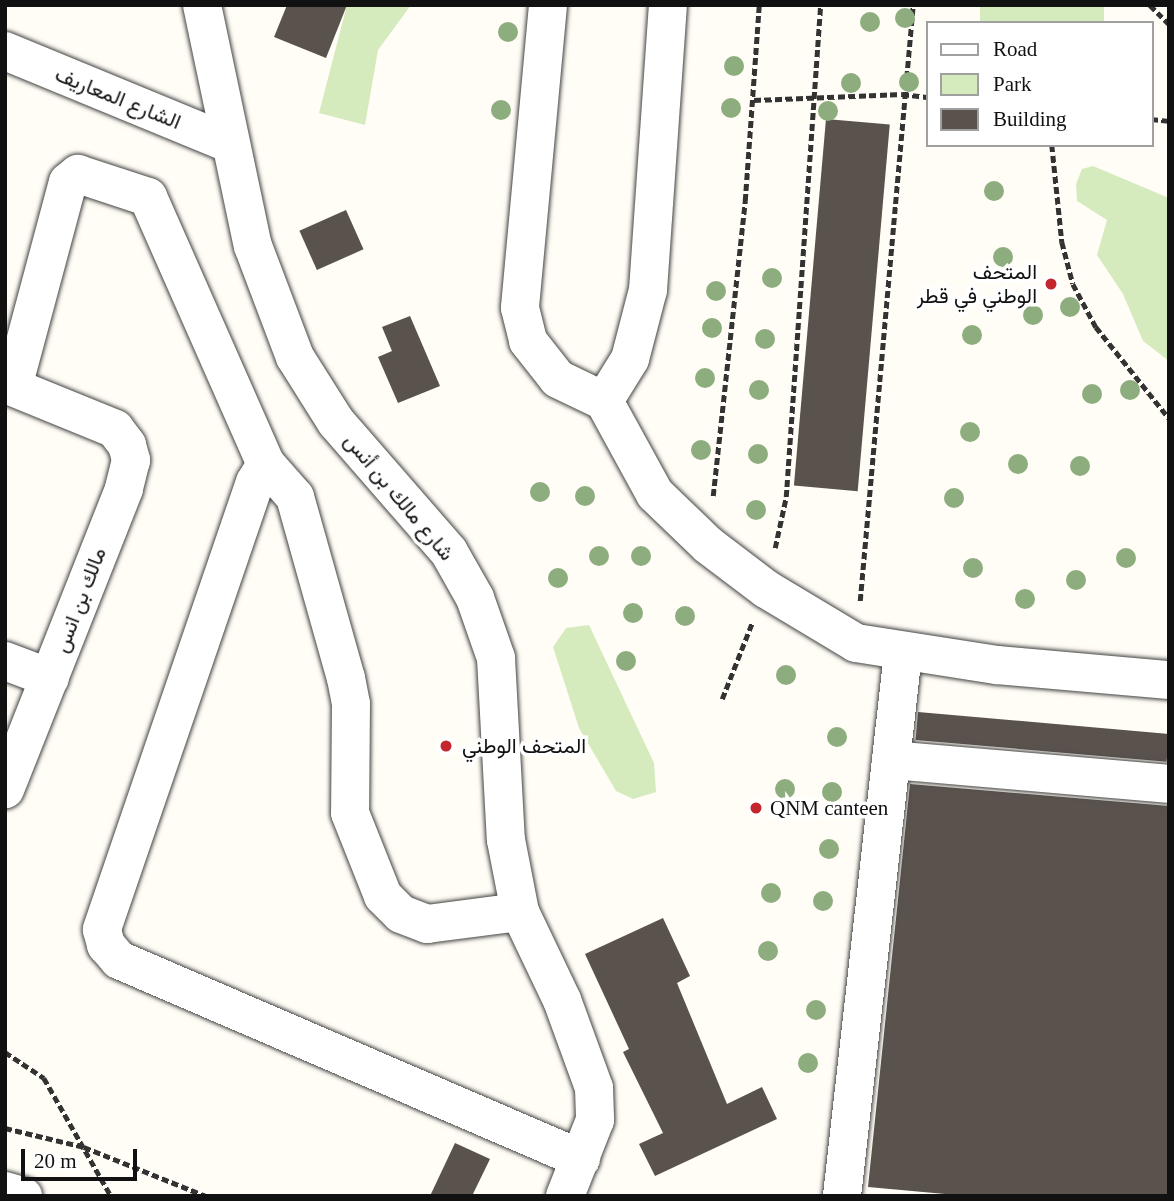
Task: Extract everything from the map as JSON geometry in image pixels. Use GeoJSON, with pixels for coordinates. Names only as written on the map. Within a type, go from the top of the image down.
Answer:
{"type":"FeatureCollection","features":[{"type":"Feature","properties":{"kind":"street","name":"شارع مالك بن أنس"},"geometry":{"type":"LineString","coordinates":[[202,5],[253,246],[295,357],[336,422],[449,552],[475,598],[496,658],[506,841],[520,912],[562,1000],[594,1088],[595,1120],[565,1196]]}},
{"type":"Feature","properties":{"kind":"street"},"geometry":{"type":"LineString","coordinates":[[548,5],[520,308],[528,341],[558,379],[604,401],[655,494],[708,545],[766,589],[856,643],[903,653],[1169,680]]}},
{"type":"Feature","properties":{"kind":"street"},"geometry":{"type":"LineString","coordinates":[[604,401],[630,359],[648,290],[668,5]]}},
{"type":"Feature","properties":{"kind":"street","name":"الشارع المعاريف"},"geometry":{"type":"LineString","coordinates":[[5,51],[231,144]]}},
{"type":"Feature","properties":{"kind":"street"},"geometry":{"type":"LineString","coordinates":[[9,385],[68,182],[78,174],[148,197],[266,464],[295,497],[351,704],[350,813],[383,896],[401,914],[427,924],[520,912]]}},
{"type":"Feature","properties":{"kind":"street","name":"مالك بن انس"},"geometry":{"type":"LineString","coordinates":[[5,789],[129,475],[127,445],[115,429],[9,385]]}},
{"type":"Feature","properties":{"kind":"street"},"geometry":{"type":"LineString","coordinates":[[266,464],[255,482],[102,930],[106,945],[119,960],[581,1159]]}},
{"type":"Feature","properties":{"kind":"street"},"geometry":{"type":"LineString","coordinates":[[842,1196],[903,653]]}},
{"type":"Feature","properties":{"kind":"street"},"geometry":{"type":"LineString","coordinates":[[5,661],[50,678]]}},
{"type":"Feature","properties":{"kind":"street"},"geometry":{"type":"LineString","coordinates":[[891,760],[1169,784]]}},
{"type":"Feature","properties":{"kind":"street"},"geometry":{"type":"LineString","coordinates":[[5,1191],[23,1196]]}},
{"type":"Feature","properties":{"kind":"path"},"geometry":{"type":"LineString","coordinates":[[708,545],[754,100],[759,5]]}},
{"type":"Feature","properties":{"kind":"path"},"geometry":{"type":"LineString","coordinates":[[722,699],[766,589],[786,496],[810,98],[820,5]]}},
{"type":"Feature","properties":{"kind":"path"},"geometry":{"type":"LineString","coordinates":[[856,643],[902,94],[914,5]]}},
{"type":"Feature","properties":{"kind":"path"},"geometry":{"type":"LineString","coordinates":[[1150,5],[1169,24]]}},
{"type":"Feature","properties":{"kind":"path"},"geometry":{"type":"LineString","coordinates":[[754,100],[902,94],[926,97]]}},
{"type":"Feature","properties":{"kind":"path"},"geometry":{"type":"LineString","coordinates":[[1052,147],[1058,216],[1073,284],[1096,327],[1169,418]]}},
{"type":"Feature","properties":{"kind":"path"},"geometry":{"type":"LineString","coordinates":[[5,1052],[44,1078],[111,1196]]}},
{"type":"Feature","properties":{"kind":"path"},"geometry":{"type":"LineString","coordinates":[[5,1128],[84,1147],[206,1196]]}},
{"type":"Feature","properties":{"kind":"green space"},"geometry":{"type":"Polygon","coordinates":[[[347,5],[411,5],[378,50],[365,125],[319,113],[347,5]]]}},
{"type":"Feature","properties":{"kind":"green space"},"geometry":{"type":"Polygon","coordinates":[[[980,5],[1104,5],[1104,21],[980,21],[980,5]]]}},
{"type":"Feature","properties":{"kind":"green space"},"geometry":{"type":"Polygon","coordinates":[[[1093,166],[1169,198],[1169,361],[1143,341],[1123,294],[1097,255],[1107,220],[1077,201],[1076,184],[1082,169],[1093,166]]]}},
{"type":"Feature","properties":{"kind":"green space"},"geometry":{"type":"Polygon","coordinates":[[[589,625],[654,763],[656,792],[633,799],[616,791],[579,728],[553,647],[566,628],[589,625]]]}},
{"type":"Feature","properties":{"kind":"building"},"geometry":{"type":"Polygon","coordinates":[[[287,5],[347,5],[326,58],[274,37],[287,5]]]}},
{"type":"Feature","properties":{"kind":"building"},"geometry":{"type":"Polygon","coordinates":[[[826,119],[890,125],[858,491],[794,486],[826,119]]]}},
{"type":"Feature","properties":{"kind":"building"},"geometry":{"type":"Polygon","coordinates":[[[346,210],[363,249],[317,270],[299,231],[346,210]]]}},
{"type":"Feature","properties":{"kind":"building"},"geometry":{"type":"Polygon","coordinates":[[[410,316],[440,386],[398,403],[378,357],[392,351],[382,327],[410,316]]]}},
{"type":"Feature","properties":{"kind":"building"},"geometry":{"type":"Polygon","coordinates":[[[918,712],[1169,734],[1167,762],[916,740],[918,712]]]}},
{"type":"Feature","properties":{"kind":"building"},"geometry":{"type":"Polygon","coordinates":[[[910,784],[1169,806],[1169,1196],[967,1196],[868,1187],[910,784]]]}},
{"type":"Feature","properties":{"kind":"building"},"geometry":{"type":"Polygon","coordinates":[[[663,918],[690,976],[677,983],[727,1104],[762,1087],[777,1119],[655,1176],[639,1144],[663,1133],[623,1052],[629,1049],[585,954],[663,918]]]}},
{"type":"Feature","properties":{"kind":"building"},"geometry":{"type":"Polygon","coordinates":[[[455,1143],[490,1159],[472,1196],[430,1196],[455,1143]]]}},
{"type":"Feature","properties":{"kind":"place","name":"المتحف الوطني في قطر"},"geometry":{"type":"Point","coordinates":[1051,284]}},
{"type":"Feature","properties":{"kind":"place","name":"المتحف الوطني"},"geometry":{"type":"Point","coordinates":[446,746]}},
{"type":"Feature","properties":{"kind":"place","name":"QNM canteen"},"geometry":{"type":"Point","coordinates":[756,808]}}]}
